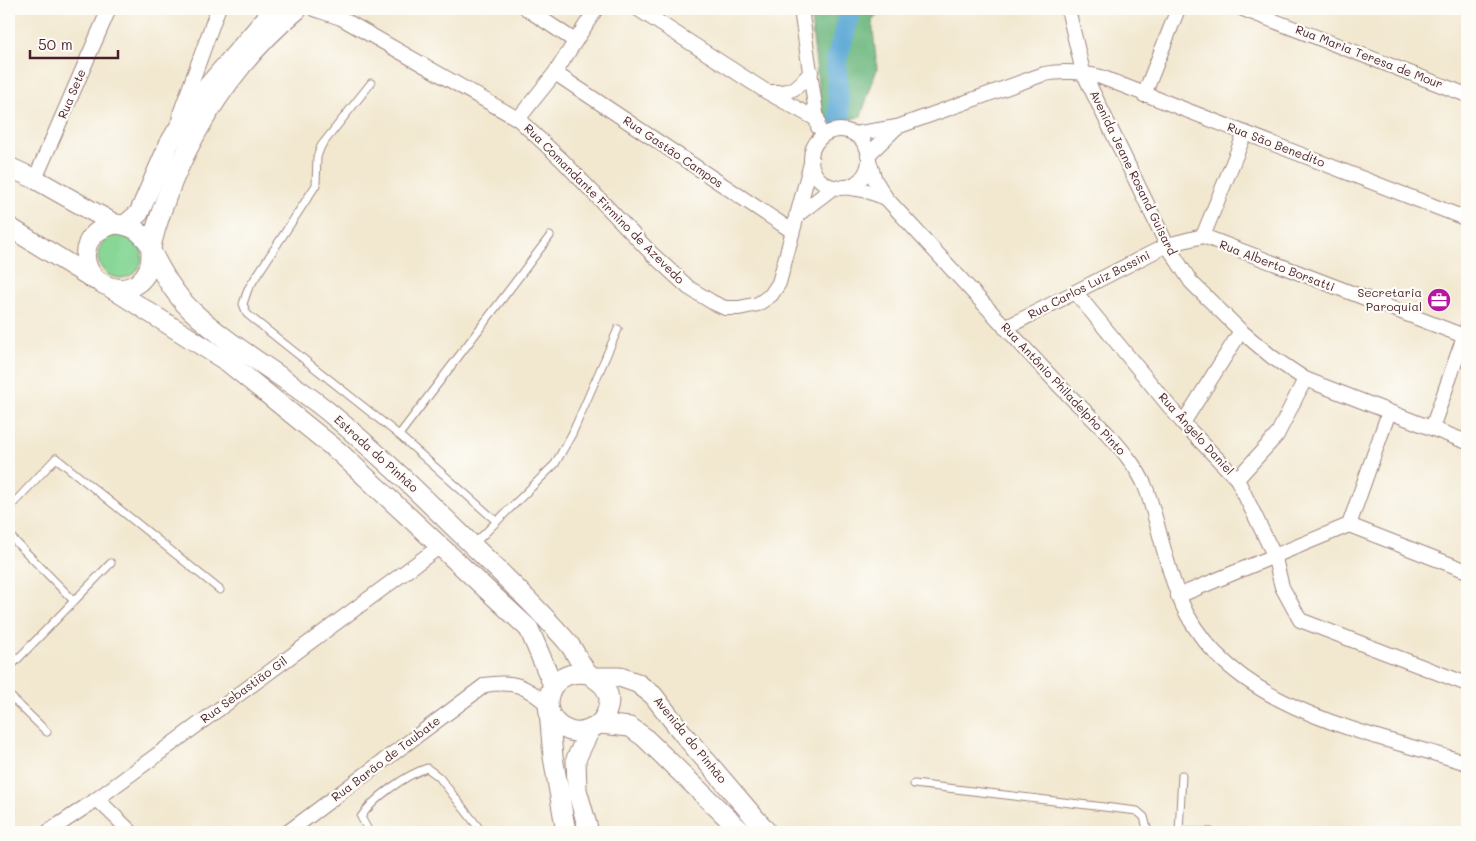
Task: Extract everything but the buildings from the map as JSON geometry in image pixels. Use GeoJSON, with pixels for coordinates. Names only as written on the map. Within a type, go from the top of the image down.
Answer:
{"type":"FeatureCollection","features":[{"type":"Feature","properties":{"kind":"street","name":"Rua Sete"},"geometry":{"type":"LineString","coordinates":[[36,179],[109,9]]}},
{"type":"Feature","properties":{"kind":"street"},"geometry":{"type":"LineString","coordinates":[[218,9],[170,144],[139,213],[120,224],[96,232],[86,249],[88,268],[106,286],[126,288],[141,280],[147,272],[151,262],[151,248],[168,192],[223,89],[274,29],[301,9]]}},
{"type":"Feature","properties":{"kind":"street"},"geometry":{"type":"LineString","coordinates":[[170,144],[194,101],[274,9]]}},
{"type":"Feature","properties":{"kind":"street","name":"Rua Comandante Firmino de Azevedo"},"geometry":{"type":"LineString","coordinates":[[301,9],[337,13],[518,119],[563,161],[652,254],[683,282],[712,302],[725,308],[739,308],[758,304],[771,295],[779,283],[811,163]]}},
{"type":"Feature","properties":{"kind":"street"},"geometry":{"type":"LineString","coordinates":[[527,9],[575,40]]}},
{"type":"Feature","properties":{"kind":"street"},"geometry":{"type":"LineString","coordinates":[[518,119],[555,73],[596,9]]}},
{"type":"Feature","properties":{"kind":"street"},"geometry":{"type":"LineString","coordinates":[[638,9],[767,92],[818,120]]}},
{"type":"Feature","properties":{"kind":"street"},"geometry":{"type":"LineString","coordinates":[[801,9],[818,120],[818,140]]}},
{"type":"Feature","properties":{"kind":"street","name":"Avenida Jeane Rosand Guisard"},"geometry":{"type":"LineString","coordinates":[[1068,9],[1084,72],[1167,245],[1191,282],[1241,331],[1272,357],[1305,379],[1467,442]]}},
{"type":"Feature","properties":{"kind":"street"},"geometry":{"type":"LineString","coordinates":[[1144,95],[1178,9]]}},
{"type":"Feature","properties":{"kind":"street","name":"Rua Maria Teresa de Mour"},"geometry":{"type":"LineString","coordinates":[[1243,9],[1467,95]]}},
{"type":"Feature","properties":{"kind":"street","name":"Rua São Benedito"},"geometry":{"type":"LineString","coordinates":[[897,127],[1044,74],[1065,70],[1084,72],[1467,219]]}},
{"type":"Feature","properties":{"kind":"street"},"geometry":{"type":"LineString","coordinates":[[767,92],[787,93],[800,86],[810,72]]}},
{"type":"Feature","properties":{"kind":"street","name":"Rua Gastão Campos"},"geometry":{"type":"LineString","coordinates":[[555,73],[792,231]]}},
{"type":"Feature","properties":{"kind":"street"},"geometry":{"type":"LineString","coordinates":[[886,198],[864,190],[839,187],[819,179],[811,163],[813,147],[825,134],[835,130],[854,134],[897,127]]}},
{"type":"Feature","properties":{"kind":"street"},"geometry":{"type":"LineString","coordinates":[[796,216],[839,187],[851,185],[863,175],[868,158],[897,127]]}},
{"type":"Feature","properties":{"kind":"street"},"geometry":{"type":"LineString","coordinates":[[1203,236],[1245,133]]}},
{"type":"Feature","properties":{"kind":"street"},"geometry":{"type":"LineString","coordinates":[[854,134],[865,145],[868,158]]}},
{"type":"Feature","properties":{"kind":"street","name":"Rua Antônio Philadelpho Pinto"},"geometry":{"type":"LineString","coordinates":[[868,158],[875,180],[886,198],[1005,328],[1124,453],[1146,489],[1162,549],[1178,596],[1190,623],[1210,647],[1246,680],[1283,702],[1322,719],[1467,763]]}},
{"type":"Feature","properties":{"kind":"street"},"geometry":{"type":"LineString","coordinates":[[9,167],[36,179],[120,224],[138,230],[151,248]]}},
{"type":"Feature","properties":{"kind":"street","name":"Estrada do Pinhão"},"geometry":{"type":"LineString","coordinates":[[9,227],[229,362],[339,452],[529,629],[553,685]]}},
{"type":"Feature","properties":{"kind":"street","name":"Rua Carlos Luiz Bassini"},"geometry":{"type":"LineString","coordinates":[[1005,328],[1167,245],[1203,236]]}},
{"type":"Feature","properties":{"kind":"street","name":"Rua Alberto Borsatti"},"geometry":{"type":"LineString","coordinates":[[1203,236],[1466,332]]}},
{"type":"Feature","properties":{"kind":"street","name":"Estrada do Pinhão"},"geometry":{"type":"LineString","coordinates":[[151,248],[165,278],[191,310],[330,413],[534,605],[570,646],[592,675]]}},
{"type":"Feature","properties":{"kind":"street","name":"Rua Ângelo Daniel"},"geometry":{"type":"LineString","coordinates":[[1076,293],[1183,423],[1237,479],[1274,555],[1282,587],[1300,620],[1467,684]]}},
{"type":"Feature","properties":{"kind":"street"},"geometry":{"type":"LineString","coordinates":[[1183,423],[1241,331]]}},
{"type":"Feature","properties":{"kind":"street"},"geometry":{"type":"LineString","coordinates":[[1432,428],[1466,332]]}},
{"type":"Feature","properties":{"kind":"street"},"geometry":{"type":"LineString","coordinates":[[1237,479],[1277,435],[1305,379]]}},
{"type":"Feature","properties":{"kind":"street"},"geometry":{"type":"LineString","coordinates":[[1349,525],[1389,412]]}},
{"type":"Feature","properties":{"kind":"street"},"geometry":{"type":"LineString","coordinates":[[1178,596],[1349,525],[1467,571]]}},
{"type":"Feature","properties":{"kind":"street","name":"Rua Sebastião Gil"},"geometry":{"type":"LineString","coordinates":[[48,832],[439,547]]}},
{"type":"Feature","properties":{"kind":"street"},"geometry":{"type":"LineString","coordinates":[[566,832],[553,756],[549,707],[553,685],[569,673],[592,675],[604,686],[608,696],[607,711],[576,759],[577,790],[589,832]]}},
{"type":"Feature","properties":{"kind":"street","name":"Avenida do Pinhão"},"geometry":{"type":"LineString","coordinates":[[592,675],[620,677],[637,683],[654,695],[684,735],[767,832]]}},
{"type":"Feature","properties":{"kind":"street","name":"Rua Barão de Taubate"},"geometry":{"type":"LineString","coordinates":[[288,832],[485,685],[502,682],[514,684],[531,691],[549,707]]}},
{"type":"Feature","properties":{"kind":"street"},"geometry":{"type":"LineString","coordinates":[[549,707],[554,720],[561,727],[571,731],[595,727],[630,727],[644,737],[742,832]]}},
{"type":"Feature","properties":{"kind":"street"},"geometry":{"type":"LineString","coordinates":[[97,798],[131,832]]}},
{"type":"Feature","properties":{"kind":"lane"},"geometry":{"type":"LineString","coordinates":[[371,83],[321,146],[317,157],[316,185],[248,289],[243,304],[247,314],[399,435],[496,521]]}},
{"type":"Feature","properties":{"kind":"lane"},"geometry":{"type":"LineString","coordinates":[[399,435],[550,236]]}},
{"type":"Feature","properties":{"kind":"lane"},"geometry":{"type":"LineString","coordinates":[[473,546],[555,464],[572,434],[618,329]]}},
{"type":"Feature","properties":{"kind":"lane"},"geometry":{"type":"LineString","coordinates":[[9,508],[56,458],[220,590]]}},
{"type":"Feature","properties":{"kind":"lane"},"geometry":{"type":"LineString","coordinates":[[9,535],[74,601]]}},
{"type":"Feature","properties":{"kind":"lane"},"geometry":{"type":"LineString","coordinates":[[9,668],[111,563]]}},
{"type":"Feature","properties":{"kind":"lane"},"geometry":{"type":"LineString","coordinates":[[9,695],[47,732]]}},
{"type":"Feature","properties":{"kind":"lane"},"geometry":{"type":"LineString","coordinates":[[369,832],[361,817],[368,805],[416,771],[427,768],[438,777],[482,832]]}},
{"type":"Feature","properties":{"kind":"lane"},"geometry":{"type":"LineString","coordinates":[[1179,832],[1182,774]]}},
{"type":"Feature","properties":{"kind":"lane"},"geometry":{"type":"LineString","coordinates":[[914,784],[1136,810],[1144,817],[1148,832]]}},
{"type":"Feature","properties":{"kind":"lane"},"geometry":{"type":"LineString","coordinates":[[1187,832],[1211,832]]}},
{"type":"Feature","properties":{"kind":"green space"},"geometry":{"type":"Polygon","coordinates":[[[810,9],[886,9],[872,20],[877,69],[861,116],[842,122],[822,120],[810,9]]]}},
{"type":"Feature","properties":{"kind":"green space"},"geometry":{"type":"Polygon","coordinates":[[[120,234],[132,238],[138,244],[142,256],[138,268],[132,274],[120,278],[108,274],[102,268],[98,256],[102,244],[108,238],[120,234]]]}},
{"type":"Feature","properties":{"kind":"waterway"},"geometry":{"type":"LineString","coordinates":[[840,120],[836,62],[851,9]]}},
{"type":"Feature","properties":{"kind":"place","name":"Secretaria Paroquial"},"geometry":{"type":"Point","coordinates":[1439,300]}}]}
